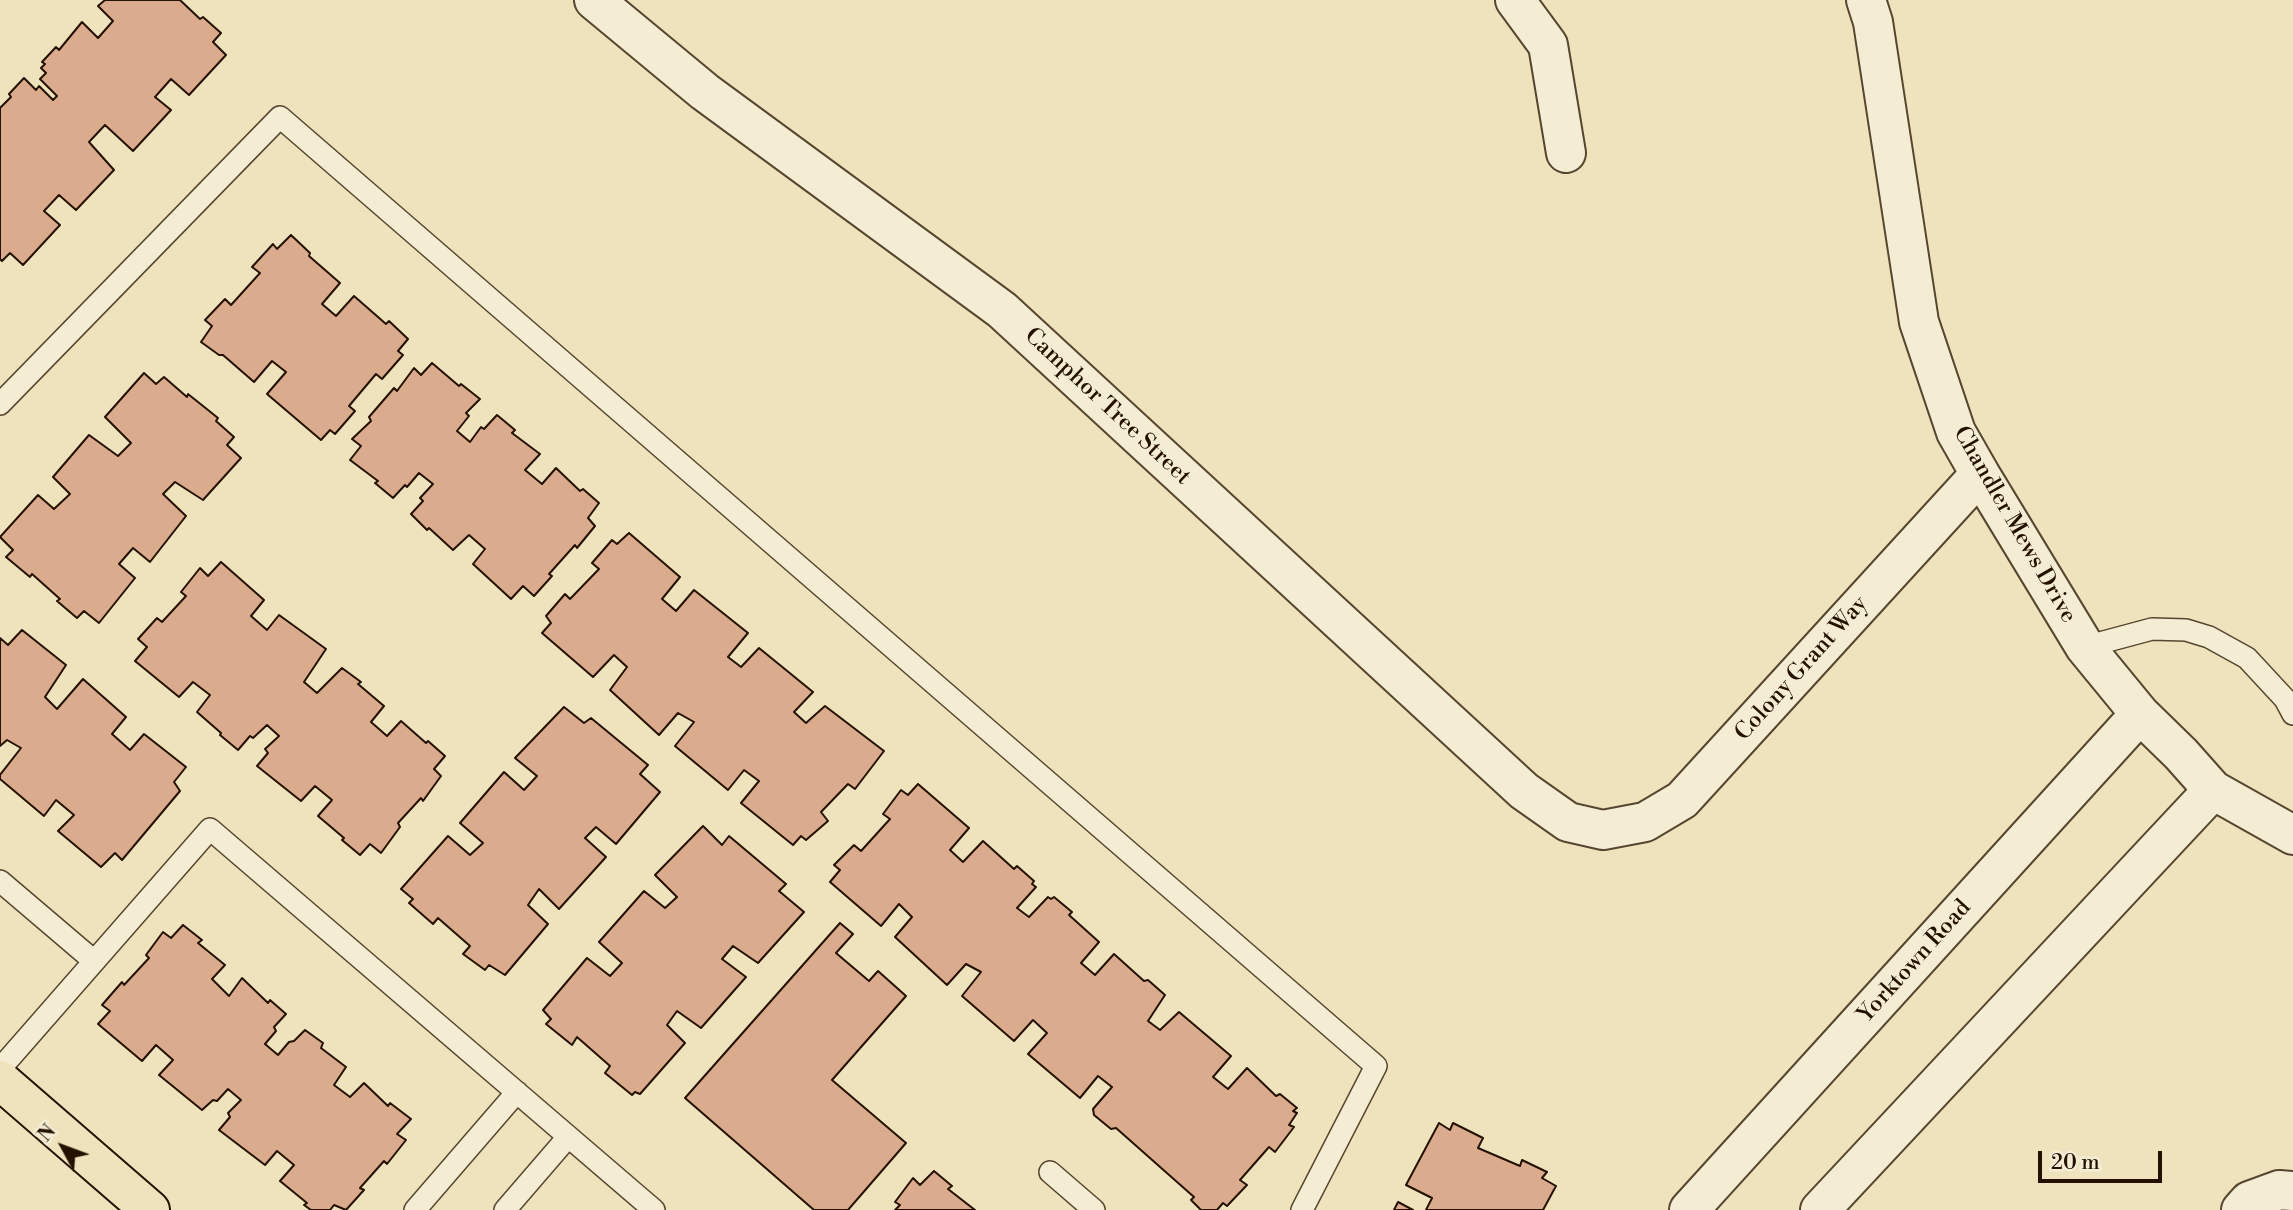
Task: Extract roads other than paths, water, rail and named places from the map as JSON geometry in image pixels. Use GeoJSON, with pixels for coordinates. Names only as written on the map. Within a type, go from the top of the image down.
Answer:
{"type":"FeatureCollection","features":[{"type":"Feature","properties":{"kind":"main road"},"geometry":{"type":"LineString","coordinates":[[0,1080],[150,1210]]}},
{"type":"Feature","properties":{"kind":"street","name":"Camphor Tree Street"},"geometry":{"type":"LineString","coordinates":[[594,0],[705,92],[1002,310],[1524,791],[1568,822],[1603,830]]}},
{"type":"Feature","properties":{"kind":"street"},"geometry":{"type":"LineString","coordinates":[[1515,0],[1548,45],[1566,153]]}},
{"type":"Feature","properties":{"kind":"street","name":"Chandler Mews Drive"},"geometry":{"type":"LineString","coordinates":[[1866,0],[1873,22],[1919,322],[1956,432],[2085,646],[2140,715],[2181,754],[2213,790],[2293,835]]}},
{"type":"Feature","properties":{"kind":"street","name":"Colony Grant Way"},"geometry":{"type":"LineString","coordinates":[[1603,830],[1645,822],[1682,800],[1980,474]]}},
{"type":"Feature","properties":{"kind":"street","name":"Yorktown Road"},"geometry":{"type":"LineString","coordinates":[[1689,1210],[2140,715]]}},
{"type":"Feature","properties":{"kind":"street"},"geometry":{"type":"LineString","coordinates":[[1820,1210],[2213,790]]}},
{"type":"Feature","properties":{"kind":"street"},"geometry":{"type":"LineString","coordinates":[[2241,1210],[2249,1201],[2279,1190],[2293,1191]]}},
{"type":"Feature","properties":{"kind":"lane"},"geometry":{"type":"LineString","coordinates":[[0,404],[280,117],[1376,1066],[1302,1210]]}},
{"type":"Feature","properties":{"kind":"lane"},"geometry":{"type":"LineString","coordinates":[[2085,646],[2152,629],[2186,630],[2209,637],[2247,658],[2290,704]]}},
{"type":"Feature","properties":{"kind":"lane"},"geometry":{"type":"LineString","coordinates":[[0,1069],[210,829],[654,1210]]}},
{"type":"Feature","properties":{"kind":"lane"},"geometry":{"type":"LineString","coordinates":[[0,881],[94,961]]}},
{"type":"Feature","properties":{"kind":"lane"},"geometry":{"type":"LineString","coordinates":[[415,1210],[517,1092]]}},
{"type":"Feature","properties":{"kind":"lane"},"geometry":{"type":"LineString","coordinates":[[505,1210],[568,1136]]}},
{"type":"Feature","properties":{"kind":"lane"},"geometry":{"type":"LineString","coordinates":[[1050,1172],[1094,1210]]}}]}
